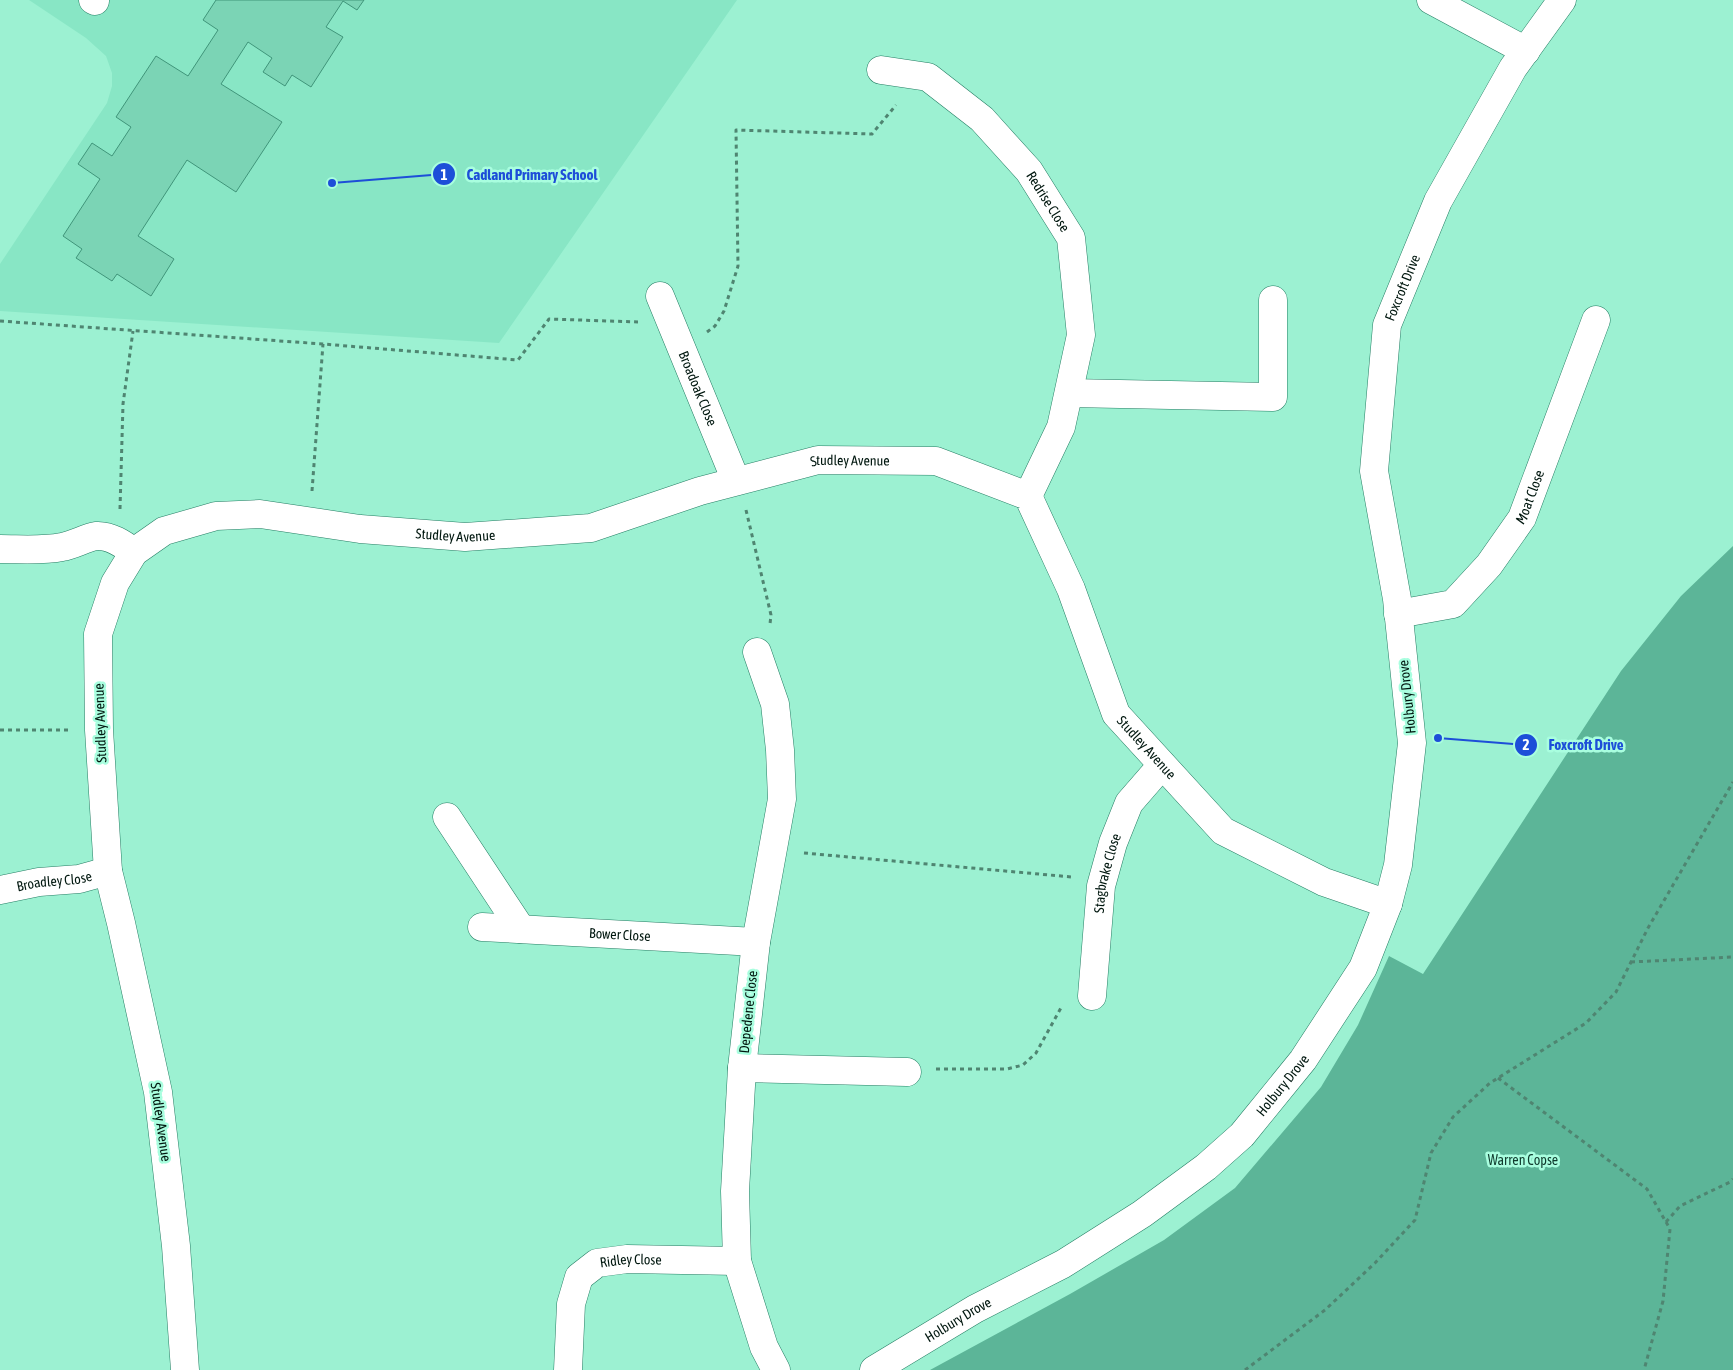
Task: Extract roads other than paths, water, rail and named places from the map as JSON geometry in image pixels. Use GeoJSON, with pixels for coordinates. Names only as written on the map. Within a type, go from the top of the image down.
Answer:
{"type":"FeatureCollection","features":[{"type":"Feature","properties":{"kind":"street"},"geometry":{"type":"LineString","coordinates":[[1431,0],[1526,51]]}},
{"type":"Feature","properties":{"kind":"street","name":"Foxcroft Drive"},"geometry":{"type":"LineString","coordinates":[[1398,614],[1374,471],[1387,325],[1438,202],[1513,68],[1562,0]]}},
{"type":"Feature","properties":{"kind":"street","name":"Redrise Close"},"geometry":{"type":"LineString","coordinates":[[881,70],[928,77],[982,119],[1029,171],[1071,238],[1081,335],[1062,427],[1028,496]]}},
{"type":"Feature","properties":{"kind":"street","name":"Broadoak Close"},"geometry":{"type":"LineString","coordinates":[[660,296],[736,481]]}},
{"type":"Feature","properties":{"kind":"street"},"geometry":{"type":"LineString","coordinates":[[1069,393],[1273,397],[1273,300]]}},
{"type":"Feature","properties":{"kind":"street","name":"Moat Close"},"geometry":{"type":"LineString","coordinates":[[1398,614],[1453,604],[1489,565],[1522,518],[1596,320]]}},
{"type":"Feature","properties":{"kind":"street","name":"Studley Avenue"},"geometry":{"type":"LineString","coordinates":[[185,1370],[176,1246],[158,1092],[122,923],[108,871],[99,730],[98,634],[129,548],[164,531],[216,516],[260,514],[360,529],[465,537],[591,528],[700,491],[818,460],[936,461],[1028,496],[1071,589],[1116,714],[1223,831],[1324,882],[1388,904]]}},
{"type":"Feature","properties":{"kind":"street"},"geometry":{"type":"LineString","coordinates":[[0,549],[63,547],[95,536],[108,537],[129,548]]}},
{"type":"Feature","properties":{"kind":"street","name":"Holbury Drove"},"geometry":{"type":"LineString","coordinates":[[874,1370],[975,1309],[1063,1264],[1142,1214],[1206,1168],[1242,1135],[1303,1060],[1363,968],[1388,904],[1398,865],[1412,743],[1398,614]]}},
{"type":"Feature","properties":{"kind":"street","name":"Depedene Close"},"geometry":{"type":"LineString","coordinates":[[757,652],[775,704],[780,750],[782,799],[756,942],[742,1068],[735,1191],[737,1262],[764,1347],[776,1370]]}},
{"type":"Feature","properties":{"kind":"street","name":"Stagbrake Close"},"geometry":{"type":"LineString","coordinates":[[1092,996],[1102,880],[1113,843],[1129,803],[1162,765]]}},
{"type":"Feature","properties":{"kind":"street"},"geometry":{"type":"LineString","coordinates":[[447,817],[521,929]]}},
{"type":"Feature","properties":{"kind":"street","name":"Broadley Close"},"geometry":{"type":"LineString","coordinates":[[0,890],[40,882],[79,879],[108,871]]}},
{"type":"Feature","properties":{"kind":"street","name":"Bower Close"},"geometry":{"type":"LineString","coordinates":[[482,927],[756,942]]}},
{"type":"Feature","properties":{"kind":"street"},"geometry":{"type":"LineString","coordinates":[[742,1068],[907,1072]]}},
{"type":"Feature","properties":{"kind":"street","name":"Ridley Close"},"geometry":{"type":"LineString","coordinates":[[568,1362],[572,1304],[579,1277],[597,1263],[627,1259],[737,1262]]}},
{"type":"Feature","properties":{"kind":"place","name":"Cadland Primary School"},"geometry":{"type":"Point","coordinates":[332,183]}},
{"type":"Feature","properties":{"kind":"place","name":"Foxcroft Drive"},"geometry":{"type":"Point","coordinates":[1438,738]}},
{"type":"Feature","properties":{"kind":"park label","name":"Warren Copse"},"geometry":{"type":"Point","coordinates":[1523,1160]}}]}
